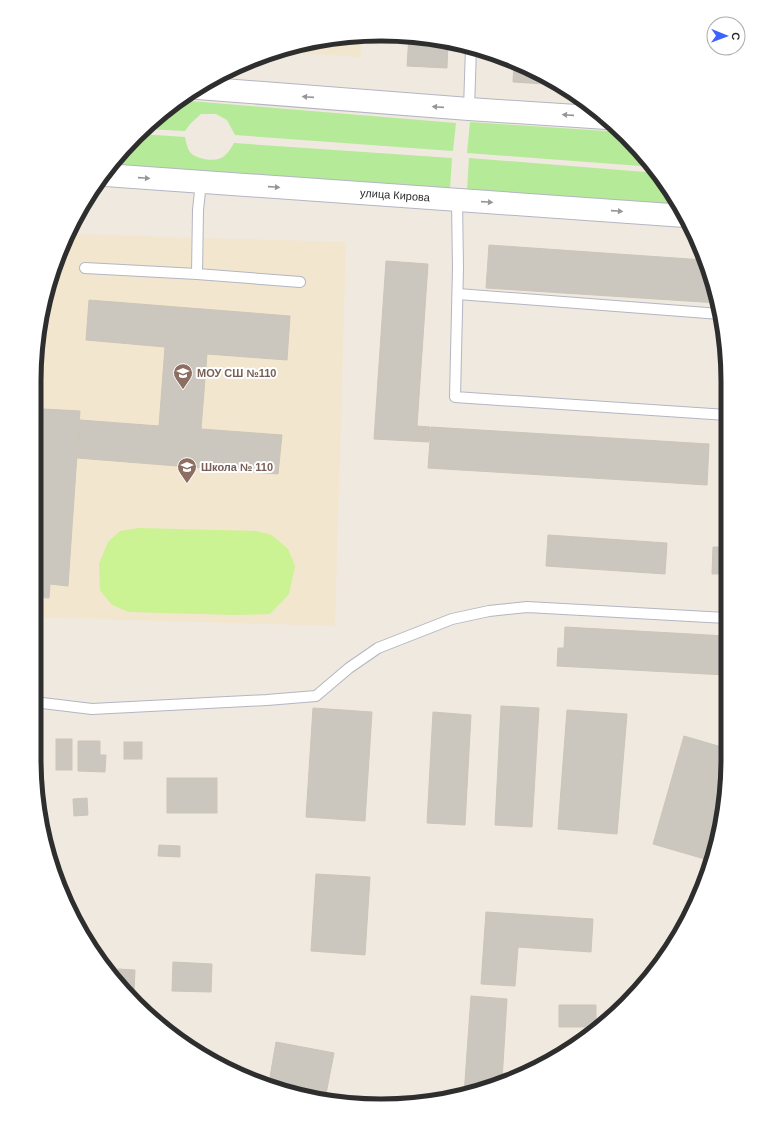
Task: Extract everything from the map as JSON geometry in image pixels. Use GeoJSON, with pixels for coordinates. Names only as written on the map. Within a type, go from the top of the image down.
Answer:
{"type":"FeatureCollection","features":[{"type":"Feature","properties":{"kind":"main road"},"geometry":{"type":"LineString","coordinates":[[208,89],[596,117]]}},
{"type":"Feature","properties":{"kind":"main road","name":"улица Кирова"},"geometry":{"type":"LineString","coordinates":[[110,175],[677,215]]}},
{"type":"Feature","properties":{"kind":"lane"},"geometry":{"type":"LineString","coordinates":[[468,109],[471,53]]}},
{"type":"Feature","properties":{"kind":"lane"},"geometry":{"type":"LineString","coordinates":[[197,274],[198,210],[201,182]]}},
{"type":"Feature","properties":{"kind":"lane"},"geometry":{"type":"LineString","coordinates":[[457,200],[458,294],[455,397],[721,415]]}},
{"type":"Feature","properties":{"kind":"lane"},"geometry":{"type":"LineString","coordinates":[[85,268],[197,274],[300,282]]}},
{"type":"Feature","properties":{"kind":"lane"},"geometry":{"type":"LineString","coordinates":[[458,294],[714,314]]}},
{"type":"Feature","properties":{"kind":"lane"},"geometry":{"type":"LineString","coordinates":[[41,703],[92,708],[268,700],[316,696],[349,668],[378,648],[452,619],[489,611],[527,607],[721,618]]}},
{"type":"Feature","properties":{"kind":"shaded area"},"geometry":{"type":"Polygon","coordinates":[[[362,42],[361,57],[293,53],[337,44],[362,42]]]}},
{"type":"Feature","properties":{"kind":"shaded area","name":"Школа № 110"},"geometry":{"type":"Polygon","coordinates":[[[75,234],[346,242],[335,626],[41,617],[42,359],[44,337],[53,293],[59,272],[75,234]]]}},
{"type":"Feature","properties":{"kind":"green space"},"geometry":{"type":"Polygon","coordinates":[[[188,101],[456,123],[453,151],[235,135],[227,120],[216,114],[201,114],[185,131],[153,129],[188,101]]]}},
{"type":"Feature","properties":{"kind":"green space"},"geometry":{"type":"Polygon","coordinates":[[[470,122],[611,131],[645,166],[467,153],[470,122]]]}},
{"type":"Feature","properties":{"kind":"green space"},"geometry":{"type":"Polygon","coordinates":[[[148,134],[185,137],[188,149],[191,153],[195,156],[210,160],[219,159],[225,155],[234,143],[452,158],[450,188],[118,165],[148,134]]]}},
{"type":"Feature","properties":{"kind":"green space"},"geometry":{"type":"Polygon","coordinates":[[[469,158],[650,172],[672,205],[467,191],[469,158]]]}},
{"type":"Feature","properties":{"kind":"green space"},"geometry":{"type":"Polygon","coordinates":[[[138,528],[256,531],[272,535],[288,549],[295,566],[289,594],[270,614],[235,615],[129,612],[112,605],[100,590],[99,564],[108,542],[120,531],[138,528]]]}},
{"type":"Feature","properties":{"kind":"building"},"geometry":{"type":"Polygon","coordinates":[[[409,43],[448,48],[447,68],[407,66],[409,43]]]}},
{"type":"Feature","properties":{"kind":"building"},"geometry":{"type":"Polygon","coordinates":[[[514,68],[546,84],[513,82],[514,68]]]}},
{"type":"Feature","properties":{"kind":"building"},"geometry":{"type":"Polygon","coordinates":[[[489,245],[698,260],[711,303],[486,288],[489,245]]]}},
{"type":"Feature","properties":{"kind":"building"},"geometry":{"type":"Polygon","coordinates":[[[386,261],[428,264],[417,426],[430,427],[429,442],[374,439],[386,261]]]}},
{"type":"Feature","properties":{"kind":"building","name":"МОУ СШ №110"},"geometry":{"type":"Polygon","coordinates":[[[89,300],[290,316],[287,360],[207,354],[201,429],[282,435],[278,474],[77,458],[80,420],[159,426],[165,347],[86,340],[89,300]]]}},
{"type":"Feature","properties":{"kind":"building"},"geometry":{"type":"Polygon","coordinates":[[[43,409],[80,411],[68,586],[50,584],[49,598],[41,597],[43,409]]]}},
{"type":"Feature","properties":{"kind":"building"},"geometry":{"type":"Polygon","coordinates":[[[431,427],[709,444],[707,485],[428,468],[431,427]]]}},
{"type":"Feature","properties":{"kind":"building"},"geometry":{"type":"Polygon","coordinates":[[[548,535],[667,543],[665,574],[546,566],[548,535]]]}},
{"type":"Feature","properties":{"kind":"building"},"geometry":{"type":"Polygon","coordinates":[[[713,547],[721,547],[721,574],[712,574],[713,547]]]}},
{"type":"Feature","properties":{"kind":"building"},"geometry":{"type":"Polygon","coordinates":[[[565,627],[721,636],[721,675],[557,666],[558,648],[564,648],[565,627]]]}},
{"type":"Feature","properties":{"kind":"building"},"geometry":{"type":"Polygon","coordinates":[[[501,706],[539,708],[532,827],[495,825],[501,706]]]}},
{"type":"Feature","properties":{"kind":"building"},"geometry":{"type":"Polygon","coordinates":[[[313,708],[372,712],[365,821],[306,817],[313,708]]]}},
{"type":"Feature","properties":{"kind":"building"},"geometry":{"type":"Polygon","coordinates":[[[567,710],[627,714],[617,834],[558,829],[567,710]]]}},
{"type":"Feature","properties":{"kind":"building"},"geometry":{"type":"Polygon","coordinates":[[[433,712],[471,715],[465,825],[427,823],[433,712]]]}},
{"type":"Feature","properties":{"kind":"building"},"geometry":{"type":"Polygon","coordinates":[[[684,736],[721,747],[718,803],[705,859],[653,844],[684,736]]]}},
{"type":"Feature","properties":{"kind":"building"},"geometry":{"type":"Polygon","coordinates":[[[41,737],[42,737],[42,760],[41,759],[41,737]]]}},
{"type":"Feature","properties":{"kind":"building"},"geometry":{"type":"Polygon","coordinates":[[[56,739],[72,739],[72,770],[56,770],[56,739]]]}},
{"type":"Feature","properties":{"kind":"building"},"geometry":{"type":"Polygon","coordinates":[[[78,741],[100,741],[100,755],[106,755],[105,772],[78,771],[78,741]]]}},
{"type":"Feature","properties":{"kind":"building"},"geometry":{"type":"Polygon","coordinates":[[[124,742],[142,742],[142,759],[124,759],[124,742]]]}},
{"type":"Feature","properties":{"kind":"building"},"geometry":{"type":"Polygon","coordinates":[[[41,760],[42,760],[43,791],[42,781],[41,760]]]}},
{"type":"Feature","properties":{"kind":"building"},"geometry":{"type":"Polygon","coordinates":[[[167,778],[217,778],[217,813],[167,813],[167,778]]]}},
{"type":"Feature","properties":{"kind":"building"},"geometry":{"type":"Polygon","coordinates":[[[87,798],[88,815],[74,816],[73,799],[87,798]]]}},
{"type":"Feature","properties":{"kind":"building"},"geometry":{"type":"Polygon","coordinates":[[[159,845],[180,846],[180,857],[158,856],[159,845]]]}},
{"type":"Feature","properties":{"kind":"building"},"geometry":{"type":"Polygon","coordinates":[[[316,874],[370,877],[365,955],[311,951],[316,874]]]}},
{"type":"Feature","properties":{"kind":"building"},"geometry":{"type":"Polygon","coordinates":[[[486,912],[593,919],[591,952],[518,947],[515,986],[481,984],[486,912]]]}},
{"type":"Feature","properties":{"kind":"building"},"geometry":{"type":"Polygon","coordinates":[[[173,962],[212,964],[211,992],[172,991],[173,962]]]}},
{"type":"Feature","properties":{"kind":"building"},"geometry":{"type":"Polygon","coordinates":[[[118,969],[135,970],[134,992],[125,983],[118,974],[118,969]]]}},
{"type":"Feature","properties":{"kind":"building"},"geometry":{"type":"Polygon","coordinates":[[[471,996],[507,999],[502,1076],[464,1088],[471,996]]]}},
{"type":"Feature","properties":{"kind":"building"},"geometry":{"type":"Polygon","coordinates":[[[559,1005],[596,1005],[596,1022],[590,1027],[559,1027],[559,1005]]]}},
{"type":"Feature","properties":{"kind":"building"},"geometry":{"type":"Polygon","coordinates":[[[276,1042],[334,1053],[326,1094],[270,1080],[276,1042]]]}},
{"type":"Feature","properties":{"kind":"place","name":"МОУ СШ №110"},"geometry":{"type":"Point","coordinates":[183,390]}},
{"type":"Feature","properties":{"kind":"place","name":"Школа № 110"},"geometry":{"type":"Point","coordinates":[187,484]}}]}
